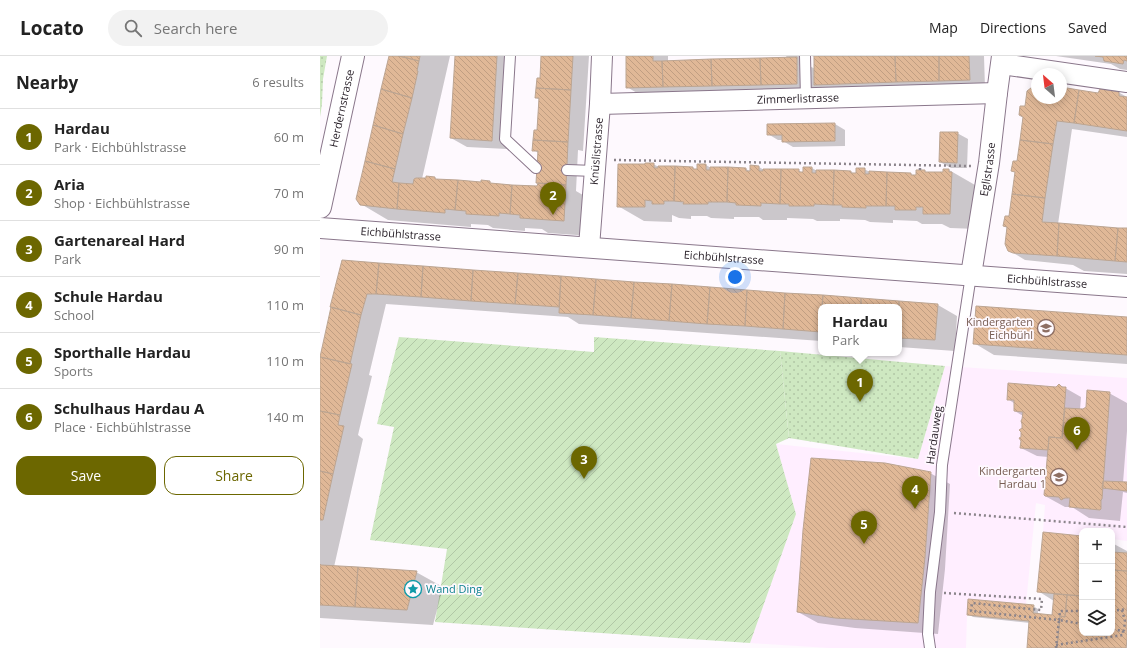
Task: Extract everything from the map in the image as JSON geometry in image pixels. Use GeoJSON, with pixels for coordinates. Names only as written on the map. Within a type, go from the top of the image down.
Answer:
{"type":"FeatureCollection","features":[{"type":"Feature","properties":{"kind":"street","name":"Herdernstrasse"},"geometry":{"type":"LineString","coordinates":[[320,207],[353,56]]}},
{"type":"Feature","properties":{"kind":"street","name":"Knüslistrasse"},"geometry":{"type":"LineString","coordinates":[[589,247],[600,104],[602,56]]}},
{"type":"Feature","properties":{"kind":"street","name":"Eglistrasse"},"geometry":{"type":"LineString","coordinates":[[971,275],[981,164],[997,93],[1002,60],[1127,82]]}},
{"type":"Feature","properties":{"kind":"street","name":"Zimmerlistrasse"},"geometry":{"type":"LineString","coordinates":[[600,104],[997,93]]}},
{"type":"Feature","properties":{"kind":"street","name":"Eichbühlstrasse"},"geometry":{"type":"LineString","coordinates":[[320,228],[1127,287]]}},
{"type":"Feature","properties":{"kind":"lane"},"geometry":{"type":"LineString","coordinates":[[510,56],[505,139],[536,168]]}},
{"type":"Feature","properties":{"kind":"lane"},"geometry":{"type":"LineString","coordinates":[[805,56],[806,99]]}},
{"type":"Feature","properties":{"kind":"lane"},"geometry":{"type":"LineString","coordinates":[[567,170],[595,171]]}},
{"type":"Feature","properties":{"kind":"lane","name":"Hardauweg"},"geometry":{"type":"LineString","coordinates":[[930,648],[928,634],[930,592],[940,512],[942,465],[971,275]]}},
{"type":"Feature","properties":{"kind":"path"},"geometry":{"type":"LineString","coordinates":[[613,160],[755,164],[981,164]]}},
{"type":"Feature","properties":{"kind":"path"},"geometry":{"type":"LineString","coordinates":[[920,165],[920,170]]}},
{"type":"Feature","properties":{"kind":"path"},"geometry":{"type":"LineString","coordinates":[[940,512],[1127,527]]}},
{"type":"Feature","properties":{"kind":"path"},"geometry":{"type":"LineString","coordinates":[[930,592],[1042,600],[1041,610],[972,603],[971,611],[1079,623]]}},
{"type":"Feature","properties":{"kind":"path"},"geometry":{"type":"LineString","coordinates":[[1115,611],[1127,609]]}},
{"type":"Feature","properties":{"kind":"path"},"geometry":{"type":"LineString","coordinates":[[1079,611],[1060,611],[1056,646],[1123,635],[1125,621],[1122,610]]}},
{"type":"Feature","properties":{"kind":"path"},"geometry":{"type":"LineString","coordinates":[[1115,630],[1123,631]]}},
{"type":"Feature","properties":{"kind":"shaded area"},"geometry":{"type":"Polygon","coordinates":[[[945,366],[1127,378],[1127,541],[1115,539],[1115,528],[1079,528],[1079,536],[1043,532],[1045,505],[1036,503],[1026,604],[968,599],[966,648],[829,648],[750,643],[796,514],[776,444],[918,459],[945,366]]]}},
{"type":"Feature","properties":{"kind":"green space"},"geometry":{"type":"Polygon","coordinates":[[[320,56],[327,56],[323,79],[320,117],[320,56]]]}},
{"type":"Feature","properties":{"kind":"green space"},"geometry":{"type":"Polygon","coordinates":[[[399,337],[594,352],[594,337],[780,351],[789,438],[776,444],[796,514],[750,643],[435,622],[447,549],[370,540],[394,427],[377,424],[399,337]]]}},
{"type":"Feature","properties":{"kind":"green space"},"geometry":{"type":"Polygon","coordinates":[[[780,351],[818,354],[818,356],[835,356],[945,366],[918,459],[789,438],[780,351]]]}},
{"type":"Feature","properties":{"kind":"building"},"geometry":{"type":"Polygon","coordinates":[[[389,56],[399,56],[419,61],[412,98],[381,89],[389,56]]]}},
{"type":"Feature","properties":{"kind":"building"},"geometry":{"type":"Polygon","coordinates":[[[399,56],[420,56],[419,61],[399,56]]]}},
{"type":"Feature","properties":{"kind":"building"},"geometry":{"type":"Polygon","coordinates":[[[455,56],[497,56],[492,141],[450,138],[455,56]]]}},
{"type":"Feature","properties":{"kind":"building"},"geometry":{"type":"Polygon","coordinates":[[[541,56],[573,56],[571,90],[536,88],[537,78],[540,78],[541,56]]]}},
{"type":"Feature","properties":{"kind":"building"},"geometry":{"type":"Polygon","coordinates":[[[626,56],[653,56],[653,61],[662,61],[663,87],[626,88],[626,56]]]}},
{"type":"Feature","properties":{"kind":"building"},"geometry":{"type":"Polygon","coordinates":[[[814,56],[895,56],[896,82],[814,85],[814,56]]]}},
{"type":"Feature","properties":{"kind":"building"},"geometry":{"type":"Polygon","coordinates":[[[895,56],[939,56],[939,81],[896,82],[895,56]]]}},
{"type":"Feature","properties":{"kind":"building"},"geometry":{"type":"Polygon","coordinates":[[[939,56],[969,56],[970,80],[939,81],[939,56]]]}},
{"type":"Feature","properties":{"kind":"building"},"geometry":{"type":"Polygon","coordinates":[[[1095,56],[1127,56],[1127,61],[1124,60],[1123,64],[1104,61],[1103,57],[1095,56]]]}},
{"type":"Feature","properties":{"kind":"building"},"geometry":{"type":"Polygon","coordinates":[[[797,57],[797,84],[761,85],[760,58],[797,57]]]}},
{"type":"Feature","properties":{"kind":"building"},"geometry":{"type":"Polygon","coordinates":[[[760,58],[761,85],[712,86],[711,59],[760,58]]]}},
{"type":"Feature","properties":{"kind":"building"},"geometry":{"type":"Polygon","coordinates":[[[711,59],[712,86],[663,87],[662,61],[711,59]]]}},
{"type":"Feature","properties":{"kind":"building"},"geometry":{"type":"Polygon","coordinates":[[[536,88],[571,90],[568,142],[533,140],[534,130],[537,130],[539,98],[535,98],[536,88]]]}},
{"type":"Feature","properties":{"kind":"building"},"geometry":{"type":"Polygon","coordinates":[[[1031,88],[1031,104],[1067,104],[1067,88],[1079,90],[1074,123],[1057,121],[1053,144],[1020,140],[1023,117],[1019,115],[1020,106],[1025,106],[1027,91],[1031,88]]]}},
{"type":"Feature","properties":{"kind":"building"},"geometry":{"type":"Polygon","coordinates":[[[381,89],[412,98],[403,134],[373,125],[381,89]]]}},
{"type":"Feature","properties":{"kind":"building"},"geometry":{"type":"Polygon","coordinates":[[[1100,89],[1119,92],[1119,96],[1127,97],[1127,131],[1074,123],[1079,90],[1098,93],[1100,89]]]}},
{"type":"Feature","properties":{"kind":"building"},"geometry":{"type":"Polygon","coordinates":[[[835,123],[835,141],[782,142],[782,135],[767,135],[767,124],[835,123]]]}},
{"type":"Feature","properties":{"kind":"building"},"geometry":{"type":"Polygon","coordinates":[[[373,125],[403,134],[395,169],[365,161],[373,125]]]}},
{"type":"Feature","properties":{"kind":"building"},"geometry":{"type":"Polygon","coordinates":[[[940,132],[958,132],[957,163],[939,162],[940,132]]]}},
{"type":"Feature","properties":{"kind":"building"},"geometry":{"type":"Polygon","coordinates":[[[533,140],[568,142],[566,185],[536,183],[538,151],[532,151],[533,140]]]}},
{"type":"Feature","properties":{"kind":"building"},"geometry":{"type":"Polygon","coordinates":[[[1020,140],[1053,144],[1045,198],[1012,194],[1015,172],[1011,171],[1013,161],[1017,161],[1020,140]]]}},
{"type":"Feature","properties":{"kind":"building"},"geometry":{"type":"Polygon","coordinates":[[[365,161],[395,169],[392,182],[399,183],[397,209],[360,205],[356,199],[365,161]]]}},
{"type":"Feature","properties":{"kind":"building"},"geometry":{"type":"Polygon","coordinates":[[[654,163],[654,168],[658,168],[658,166],[675,166],[674,201],[664,201],[664,204],[652,204],[652,201],[645,200],[645,207],[617,207],[618,164],[654,163]]]}},
{"type":"Feature","properties":{"kind":"building"},"geometry":{"type":"Polygon","coordinates":[[[697,164],[706,164],[706,170],[710,170],[710,167],[728,167],[727,202],[683,204],[684,202],[674,201],[675,166],[693,167],[693,169],[697,169],[697,164]]]}},
{"type":"Feature","properties":{"kind":"building"},"geometry":{"type":"Polygon","coordinates":[[[750,165],[759,166],[759,171],[763,171],[763,169],[781,169],[780,204],[761,203],[761,206],[736,205],[736,203],[727,202],[728,167],[746,168],[746,171],[750,171],[750,165]]]}},
{"type":"Feature","properties":{"kind":"building"},"geometry":{"type":"Polygon","coordinates":[[[803,167],[812,167],[812,173],[816,173],[816,170],[834,170],[833,205],[814,204],[814,206],[789,206],[789,204],[780,204],[781,169],[799,169],[799,172],[803,172],[803,167]]]}},
{"type":"Feature","properties":{"kind":"building"},"geometry":{"type":"Polygon","coordinates":[[[856,168],[865,168],[865,174],[869,174],[869,171],[887,172],[886,206],[866,206],[866,208],[833,205],[834,170],[851,171],[851,173],[856,173],[856,168]]]}},
{"type":"Feature","properties":{"kind":"building"},"geometry":{"type":"Polygon","coordinates":[[[943,169],[949,169],[949,172],[952,172],[950,214],[923,214],[923,207],[916,207],[916,210],[895,210],[895,206],[886,206],[887,172],[911,173],[911,175],[916,175],[916,170],[925,170],[925,172],[943,172],[943,169]]]}},
{"type":"Feature","properties":{"kind":"building"},"geometry":{"type":"Polygon","coordinates":[[[426,176],[435,177],[435,179],[458,180],[455,210],[445,209],[445,213],[397,209],[399,183],[413,184],[414,179],[426,178],[426,176]]]}},
{"type":"Feature","properties":{"kind":"building"},"geometry":{"type":"Polygon","coordinates":[[[458,180],[481,182],[481,180],[490,181],[490,183],[512,185],[510,214],[499,213],[499,216],[466,214],[466,211],[455,210],[458,180]]]}},
{"type":"Feature","properties":{"kind":"building"},"geometry":{"type":"Polygon","coordinates":[[[538,183],[566,185],[564,221],[520,218],[520,215],[510,214],[512,185],[537,186],[538,183]]]}},
{"type":"Feature","properties":{"kind":"building"},"geometry":{"type":"Polygon","coordinates":[[[1012,194],[1045,198],[1042,222],[1059,223],[1057,256],[1013,253],[1008,251],[1005,244],[1007,227],[1003,226],[1005,216],[1009,216],[1012,194]]]}},
{"type":"Feature","properties":{"kind":"building"},"geometry":{"type":"Polygon","coordinates":[[[1059,223],[1118,228],[1115,261],[1057,256],[1059,223]]]}},
{"type":"Feature","properties":{"kind":"building"},"geometry":{"type":"Polygon","coordinates":[[[1118,228],[1127,228],[1127,262],[1115,261],[1118,228]]]}},
{"type":"Feature","properties":{"kind":"building"},"geometry":{"type":"Polygon","coordinates":[[[342,260],[379,263],[376,294],[367,294],[361,315],[330,307],[342,260]]]}},
{"type":"Feature","properties":{"kind":"building"},"geometry":{"type":"Polygon","coordinates":[[[379,263],[423,266],[421,297],[376,294],[379,263]]]}},
{"type":"Feature","properties":{"kind":"building"},"geometry":{"type":"Polygon","coordinates":[[[423,266],[473,270],[471,301],[421,297],[423,266]]]}},
{"type":"Feature","properties":{"kind":"building"},"geometry":{"type":"Polygon","coordinates":[[[473,270],[518,273],[515,304],[471,301],[473,270]]]}},
{"type":"Feature","properties":{"kind":"building"},"geometry":{"type":"Polygon","coordinates":[[[518,273],[561,276],[559,307],[515,304],[518,273]]]}},
{"type":"Feature","properties":{"kind":"building"},"geometry":{"type":"Polygon","coordinates":[[[561,276],[596,279],[593,315],[559,313],[561,276]]]}},
{"type":"Feature","properties":{"kind":"building"},"geometry":{"type":"Polygon","coordinates":[[[596,279],[634,282],[631,318],[593,315],[596,279]]]}},
{"type":"Feature","properties":{"kind":"building"},"geometry":{"type":"Polygon","coordinates":[[[634,282],[672,284],[669,321],[631,318],[634,282]]]}},
{"type":"Feature","properties":{"kind":"building"},"geometry":{"type":"Polygon","coordinates":[[[672,284],[710,287],[707,324],[669,321],[672,284]]]}},
{"type":"Feature","properties":{"kind":"building"},"geometry":{"type":"Polygon","coordinates":[[[710,287],[747,290],[745,326],[707,324],[710,287]]]}},
{"type":"Feature","properties":{"kind":"building"},"geometry":{"type":"Polygon","coordinates":[[[747,290],[785,293],[783,329],[745,326],[747,290]]]}},
{"type":"Feature","properties":{"kind":"building"},"geometry":{"type":"Polygon","coordinates":[[[785,293],[823,295],[822,304],[818,304],[818,332],[783,329],[785,293]]]}},
{"type":"Feature","properties":{"kind":"building"},"geometry":{"type":"Polygon","coordinates":[[[823,295],[861,298],[861,304],[822,304],[823,295]]]}},
{"type":"Feature","properties":{"kind":"building"},"geometry":{"type":"Polygon","coordinates":[[[861,298],[899,301],[899,304],[861,304],[861,298]]]}},
{"type":"Feature","properties":{"kind":"building"},"geometry":{"type":"Polygon","coordinates":[[[899,301],[938,304],[935,340],[902,338],[902,304],[899,304],[899,301]]]}},
{"type":"Feature","properties":{"kind":"building"},"geometry":{"type":"Polygon","coordinates":[[[976,306],[1127,317],[1127,355],[973,344],[976,306]]]}},
{"type":"Feature","properties":{"kind":"building"},"geometry":{"type":"Polygon","coordinates":[[[331,307],[361,315],[350,364],[320,357],[331,307]]]}},
{"type":"Feature","properties":{"kind":"building"},"geometry":{"type":"Polygon","coordinates":[[[320,357],[352,364],[340,415],[320,411],[320,357]]]}},
{"type":"Feature","properties":{"kind":"building"},"geometry":{"type":"Polygon","coordinates":[[[1008,383],[1056,387],[1059,384],[1062,387],[1066,387],[1062,438],[1049,437],[1048,450],[1020,448],[1021,441],[1019,438],[1021,437],[1021,432],[1019,430],[1022,428],[1021,421],[1023,412],[1014,411],[1014,400],[1007,400],[1008,383]]]}},
{"type":"Feature","properties":{"kind":"building"},"geometry":{"type":"Polygon","coordinates":[[[1087,390],[1110,392],[1100,510],[1069,507],[1070,498],[1061,500],[1059,497],[1044,495],[1049,437],[1062,438],[1065,408],[1083,409],[1086,407],[1087,390]]]}},
{"type":"Feature","properties":{"kind":"building"},"geometry":{"type":"Polygon","coordinates":[[[320,411],[340,415],[338,425],[344,426],[333,474],[320,471],[320,411]]]}},
{"type":"Feature","properties":{"kind":"building"},"geometry":{"type":"Polygon","coordinates":[[[811,458],[885,463],[931,472],[925,557],[918,623],[835,618],[797,612],[803,530],[811,458]]]}},
{"type":"Feature","properties":{"kind":"building"},"geometry":{"type":"Polygon","coordinates":[[[320,471],[333,474],[323,520],[320,520],[320,471]]]}},
{"type":"Feature","properties":{"kind":"building"},"geometry":{"type":"Polygon","coordinates":[[[1103,481],[1127,482],[1127,491],[1102,488],[1103,481]]]}},
{"type":"Feature","properties":{"kind":"building"},"geometry":{"type":"Polygon","coordinates":[[[1043,532],[1079,536],[1079,596],[1037,592],[1043,532]]]}},
{"type":"Feature","properties":{"kind":"building"},"geometry":{"type":"Polygon","coordinates":[[[1115,552],[1127,553],[1127,571],[1115,570],[1115,552]]]}},
{"type":"Feature","properties":{"kind":"building"},"geometry":{"type":"Polygon","coordinates":[[[320,564],[358,567],[355,607],[320,605],[320,564]]]}},
{"type":"Feature","properties":{"kind":"building"},"geometry":{"type":"Polygon","coordinates":[[[358,567],[417,571],[407,610],[355,607],[358,567]]]}},
{"type":"Feature","properties":{"kind":"building"},"geometry":{"type":"Polygon","coordinates":[[[1115,570],[1127,571],[1126,648],[1057,648],[1060,616],[1065,617],[1067,595],[1079,596],[1079,636],[1115,636],[1115,570]]]}},
{"type":"Feature","properties":{"kind":"building"},"geometry":{"type":"Polygon","coordinates":[[[1054,594],[1067,595],[1065,617],[1060,616],[1057,648],[1027,648],[1029,621],[967,615],[968,599],[1034,605],[1033,613],[1052,615],[1054,594]]]}},
{"type":"Feature","properties":{"kind":"place","name":"Aria"},"geometry":{"type":"Point","coordinates":[553,215]}},
{"type":"Feature","properties":{"kind":"place","name":"Kindergarten Eichbühl"},"geometry":{"type":"Point","coordinates":[1046,328]}},
{"type":"Feature","properties":{"kind":"place","name":"Hardau"},"geometry":{"type":"Point","coordinates":[860,402]}},
{"type":"Feature","properties":{"kind":"place","name":"Schulhaus Hardau A"},"geometry":{"type":"Point","coordinates":[1077,450]}},
{"type":"Feature","properties":{"kind":"place","name":"Kindergarten Hardau 1"},"geometry":{"type":"Point","coordinates":[1059,477]}},
{"type":"Feature","properties":{"kind":"place","name":"Gartenareal Hard"},"geometry":{"type":"Point","coordinates":[584,479]}},
{"type":"Feature","properties":{"kind":"place","name":"Schule Hardau"},"geometry":{"type":"Point","coordinates":[915,509]}},
{"type":"Feature","properties":{"kind":"place","name":"Sporthalle Hardau"},"geometry":{"type":"Point","coordinates":[864,544]}},
{"type":"Feature","properties":{"kind":"place","name":"Wand Ding"},"geometry":{"type":"Point","coordinates":[413,589]}}]}
